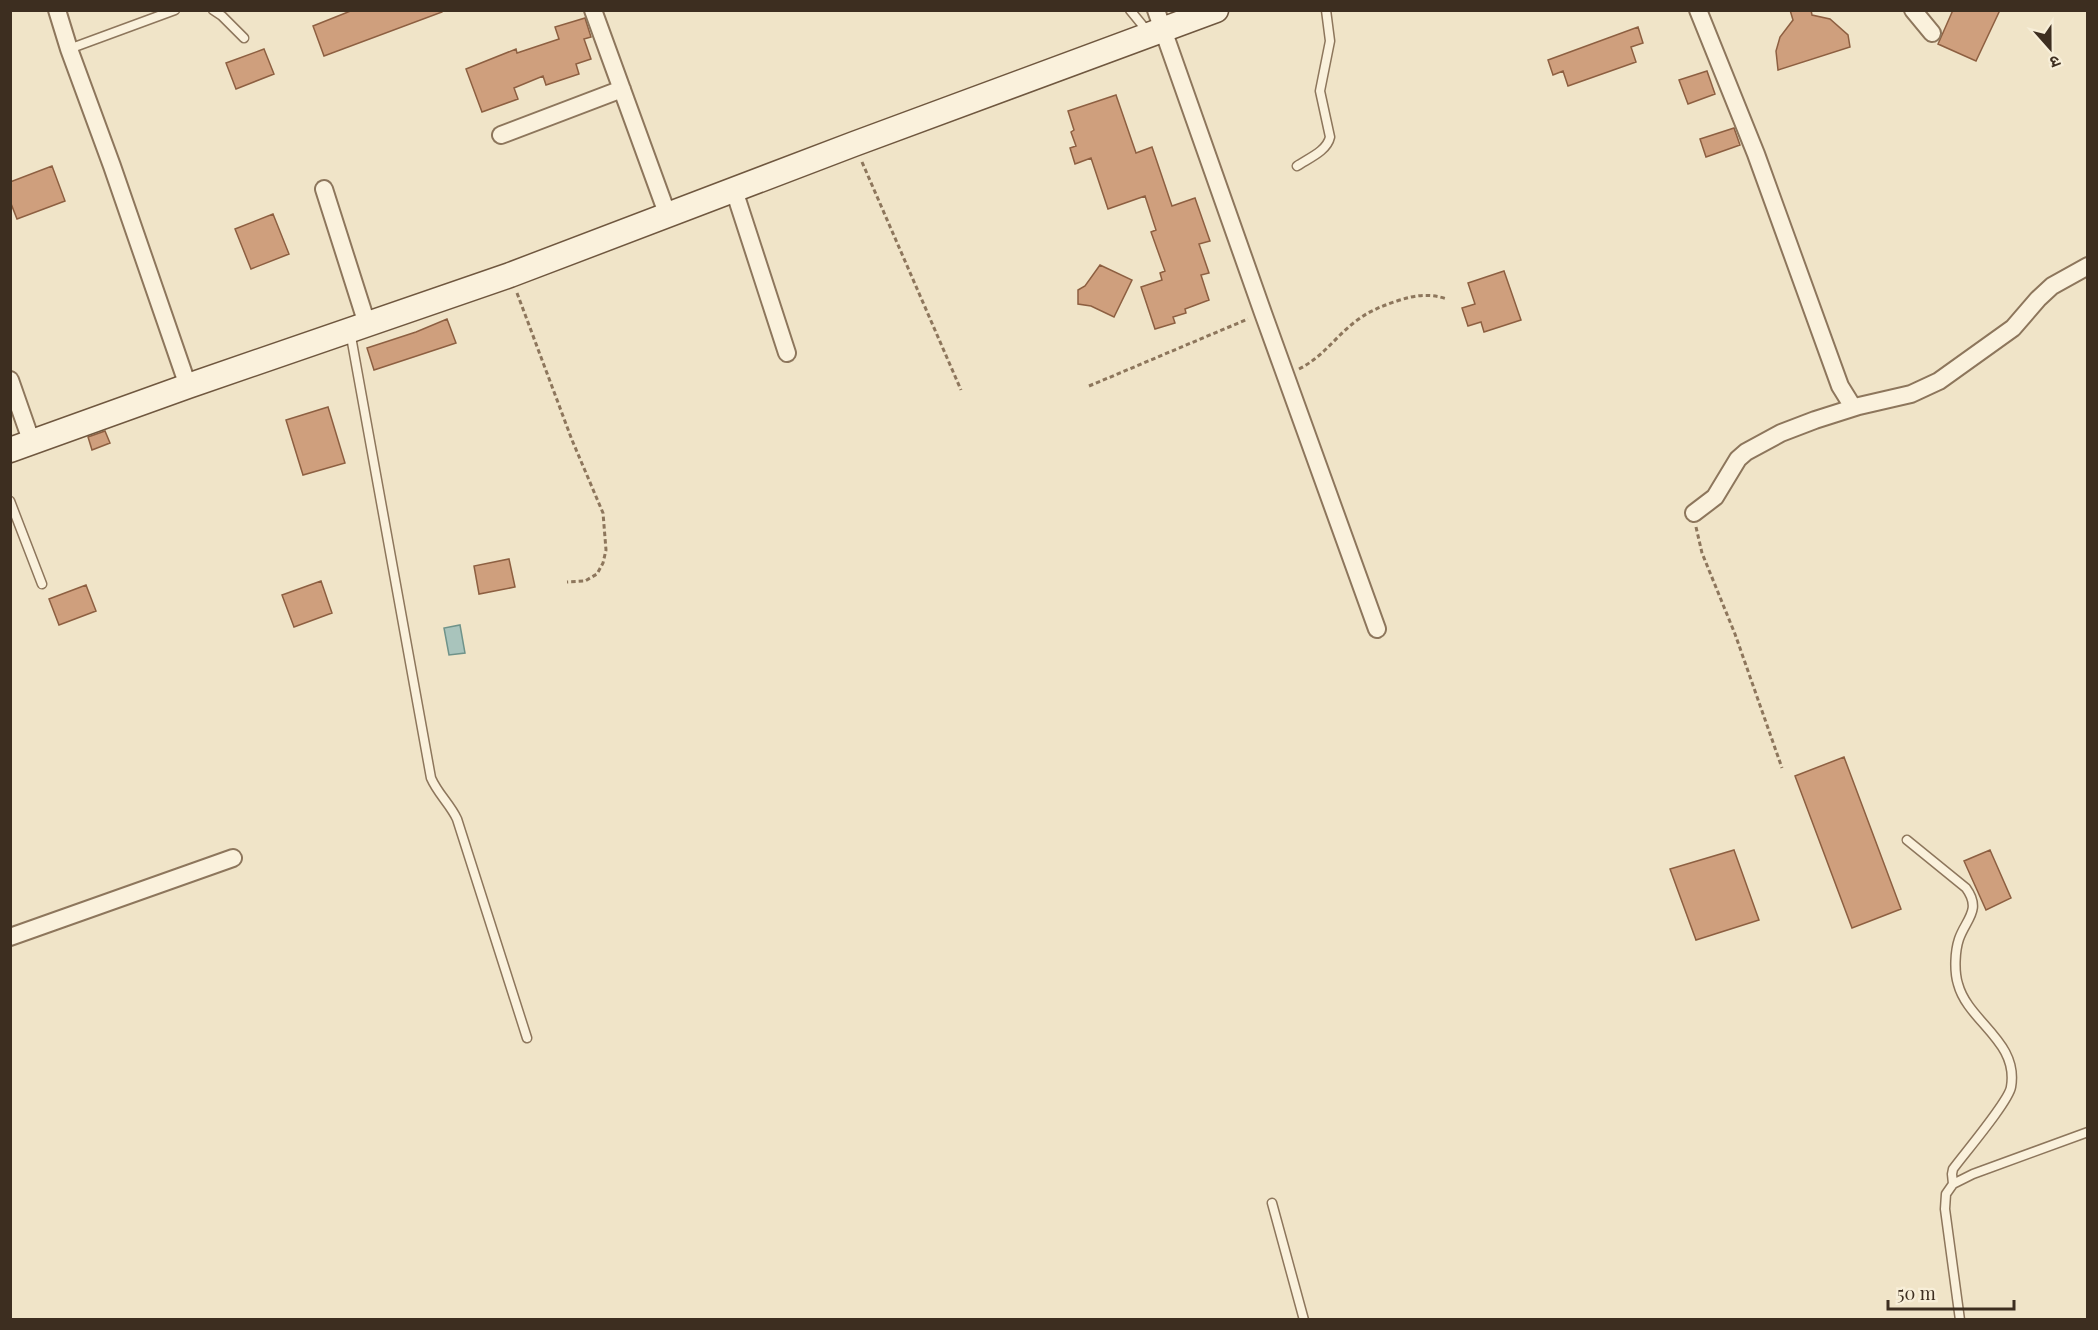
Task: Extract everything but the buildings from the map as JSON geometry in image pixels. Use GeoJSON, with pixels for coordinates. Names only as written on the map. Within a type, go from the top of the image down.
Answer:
{"type":"FeatureCollection","features":[{"type":"Feature","properties":{"kind":"street"},"geometry":{"type":"LineString","coordinates":[[57,10],[188,386]]}},
{"type":"Feature","properties":{"kind":"street"},"geometry":{"type":"LineString","coordinates":[[593,10],[668,216]]}},
{"type":"Feature","properties":{"kind":"street"},"geometry":{"type":"LineString","coordinates":[[10,380],[21,446],[510,275],[668,216],[1156,25],[1216,10]]}},
{"type":"Feature","properties":{"kind":"street"},"geometry":{"type":"LineString","coordinates":[[1698,10],[1756,154],[1840,386],[1853,407]]}},
{"type":"Feature","properties":{"kind":"street"},"geometry":{"type":"LineString","coordinates":[[1913,10],[1932,33]]}},
{"type":"Feature","properties":{"kind":"street"},"geometry":{"type":"LineString","coordinates":[[1156,25],[1377,628]]}},
{"type":"Feature","properties":{"kind":"street"},"geometry":{"type":"LineString","coordinates":[[501,135],[621,89]]}},
{"type":"Feature","properties":{"kind":"street"},"geometry":{"type":"LineString","coordinates":[[324,189],[359,327]]}},
{"type":"Feature","properties":{"kind":"street"},"geometry":{"type":"LineString","coordinates":[[734,190],[787,352]]}},
{"type":"Feature","properties":{"kind":"street"},"geometry":{"type":"LineString","coordinates":[[1694,513],[1715,497],[1738,459],[1746,452],[1781,433],[1853,407],[1911,394],[1939,381],[2013,328],[2038,298],[2052,286],[2088,267]]}},
{"type":"Feature","properties":{"kind":"street"},"geometry":{"type":"LineString","coordinates":[[10,937],[233,858]]}},
{"type":"Feature","properties":{"kind":"lane"},"geometry":{"type":"LineString","coordinates":[[69,49],[175,10]]}},
{"type":"Feature","properties":{"kind":"lane"},"geometry":{"type":"LineString","coordinates":[[213,10],[244,38]]}},
{"type":"Feature","properties":{"kind":"lane"},"geometry":{"type":"LineString","coordinates":[[1130,10],[1156,25]]}},
{"type":"Feature","properties":{"kind":"lane"},"geometry":{"type":"LineString","coordinates":[[1297,166],[1323,149],[1330,137],[1320,91],[1330,41],[1326,10]]}},
{"type":"Feature","properties":{"kind":"lane"},"geometry":{"type":"LineString","coordinates":[[359,327],[431,778],[439,795],[453,810],[457,819],[527,1038]]}},
{"type":"Feature","properties":{"kind":"lane"},"geometry":{"type":"LineString","coordinates":[[10,501],[42,584]]}},
{"type":"Feature","properties":{"kind":"lane"},"geometry":{"type":"LineString","coordinates":[[1907,840],[1966,888],[1970,894],[1972,914],[1957,946],[1958,985],[1970,1007],[2001,1043],[2008,1057],[2011,1071],[2010,1092],[1953,1169],[1953,1184]]}},
{"type":"Feature","properties":{"kind":"lane"},"geometry":{"type":"LineString","coordinates":[[1960,1320],[1945,1209],[1946,1194],[1953,1184],[1973,1174],[2088,1132]]}},
{"type":"Feature","properties":{"kind":"lane"},"geometry":{"type":"LineString","coordinates":[[1272,1203],[1304,1320]]}},
{"type":"Feature","properties":{"kind":"path"},"geometry":{"type":"LineString","coordinates":[[854,144],[961,390]]}},
{"type":"Feature","properties":{"kind":"path"},"geometry":{"type":"LineString","coordinates":[[510,275],[572,440],[603,513],[606,550],[603,563],[597,574],[585,580],[567,582]]}},
{"type":"Feature","properties":{"kind":"path"},"geometry":{"type":"LineString","coordinates":[[1285,373],[1313,362],[1354,322],[1373,309],[1414,296],[1432,294],[1447,298]]}},
{"type":"Feature","properties":{"kind":"path"},"geometry":{"type":"LineString","coordinates":[[1089,386],[1263,313]]}},
{"type":"Feature","properties":{"kind":"path"},"geometry":{"type":"LineString","coordinates":[[1694,513],[1702,553],[1732,625],[1782,768]]}},
{"type":"Feature","properties":{"kind":"water"},"geometry":{"type":"Polygon","coordinates":[[[460,625],[465,653],[449,655],[444,628],[460,625]]]}}]}
